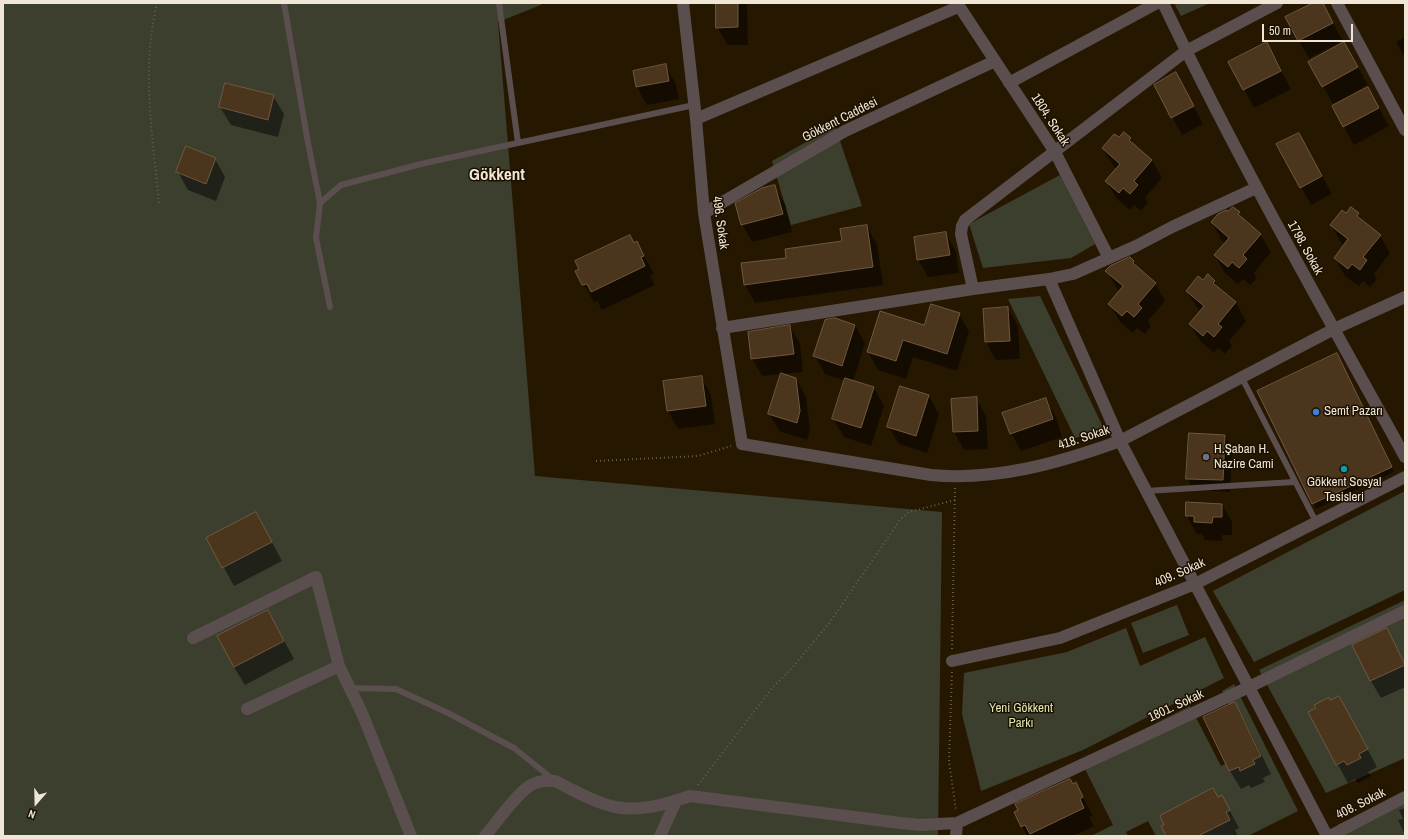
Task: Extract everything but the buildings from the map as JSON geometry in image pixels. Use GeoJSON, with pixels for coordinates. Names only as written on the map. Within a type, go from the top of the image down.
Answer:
{"type":"FeatureCollection","features":[{"type":"Feature","properties":{"kind":"street","name":"496. Sokak"},"geometry":{"type":"LineString","coordinates":[[683,3],[696,119],[704,213],[742,444]]}},
{"type":"Feature","properties":{"kind":"street"},"geometry":{"type":"LineString","coordinates":[[1009,83],[1157,3]]}},
{"type":"Feature","properties":{"kind":"street","name":"1798. Sokak"},"geometry":{"type":"LineString","coordinates":[[1157,3],[1186,51],[1256,188],[1405,457]]}},
{"type":"Feature","properties":{"kind":"street"},"geometry":{"type":"LineString","coordinates":[[973,289],[961,234],[962,226],[965,220],[1186,51],[1277,3]]}},
{"type":"Feature","properties":{"kind":"street"},"geometry":{"type":"LineString","coordinates":[[1337,3],[1405,130]]}},
{"type":"Feature","properties":{"kind":"street"},"geometry":{"type":"LineString","coordinates":[[696,119],[958,5]]}},
{"type":"Feature","properties":{"kind":"street","name":"1804. Sokak"},"geometry":{"type":"LineString","coordinates":[[958,5],[1054,152],[1109,258]]}},
{"type":"Feature","properties":{"kind":"street","name":"Gökkent Caddesi"},"geometry":{"type":"LineString","coordinates":[[704,213],[845,131],[995,61]]}},
{"type":"Feature","properties":{"kind":"street"},"geometry":{"type":"LineString","coordinates":[[722,328],[973,289],[1050,279],[1073,274],[1256,188]]}},
{"type":"Feature","properties":{"kind":"street"},"geometry":{"type":"LineString","coordinates":[[1050,279],[1120,442],[1327,836]]}},
{"type":"Feature","properties":{"kind":"street","name":"418. Sokak"},"geometry":{"type":"LineString","coordinates":[[742,444],[931,475],[968,477],[1032,468],[1092,452],[1120,442],[1334,329],[1405,298]]}},
{"type":"Feature","properties":{"kind":"street","name":"409. Sokak"},"geometry":{"type":"LineString","coordinates":[[952,660],[1060,638],[1195,584],[1405,476]]}},
{"type":"Feature","properties":{"kind":"street"},"geometry":{"type":"LineString","coordinates":[[193,638],[316,577],[339,666],[362,713],[411,836]]}},
{"type":"Feature","properties":{"kind":"street","name":"1801. Sokak"},"geometry":{"type":"LineString","coordinates":[[957,823],[1249,688],[1405,611]]}},
{"type":"Feature","properties":{"kind":"street"},"geometry":{"type":"LineString","coordinates":[[247,709],[339,666]]}},
{"type":"Feature","properties":{"kind":"street"},"geometry":{"type":"LineString","coordinates":[[485,836],[524,790],[536,783],[548,780],[555,781],[604,804],[628,809],[657,806],[690,796],[920,825],[957,823],[956,836]]}},
{"type":"Feature","properties":{"kind":"street","name":"408. Sokak"},"geometry":{"type":"LineString","coordinates":[[1330,836],[1405,797]]}},
{"type":"Feature","properties":{"kind":"street"},"geometry":{"type":"LineString","coordinates":[[660,836],[676,801]]}},
{"type":"Feature","properties":{"kind":"lane"},"geometry":{"type":"LineString","coordinates":[[284,3],[320,203],[316,238],[330,307]]}},
{"type":"Feature","properties":{"kind":"lane"},"geometry":{"type":"LineString","coordinates":[[499,3],[518,143]]}},
{"type":"Feature","properties":{"kind":"lane"},"geometry":{"type":"LineString","coordinates":[[320,203],[341,185],[425,163],[694,105]]}},
{"type":"Feature","properties":{"kind":"lane"},"geometry":{"type":"LineString","coordinates":[[1242,378],[1294,482],[1316,522]]}},
{"type":"Feature","properties":{"kind":"lane"},"geometry":{"type":"LineString","coordinates":[[1146,491],[1294,482]]}},
{"type":"Feature","properties":{"kind":"lane"},"geometry":{"type":"LineString","coordinates":[[350,688],[396,689],[448,713],[514,748],[555,781]]}},
{"type":"Feature","properties":{"kind":"path"},"geometry":{"type":"LineString","coordinates":[[157,3],[151,35],[148,76],[159,205]]}},
{"type":"Feature","properties":{"kind":"path"},"geometry":{"type":"LineString","coordinates":[[596,461],[698,456],[719,449],[742,444]]}},
{"type":"Feature","properties":{"kind":"path"},"geometry":{"type":"LineString","coordinates":[[690,796],[773,687],[792,668],[830,622],[900,520],[909,512],[955,500]]}},
{"type":"Feature","properties":{"kind":"green space"},"geometry":{"type":"Polygon","coordinates":[[[3,3],[541,3],[541,5],[498,22],[535,476],[942,512],[938,836],[3,836],[3,3]]]}},
{"type":"Feature","properties":{"kind":"green space"},"geometry":{"type":"Polygon","coordinates":[[[1174,3],[1210,3],[1181,16],[1174,3]]]}},
{"type":"Feature","properties":{"kind":"green space"},"geometry":{"type":"Polygon","coordinates":[[[835,126],[862,206],[791,225],[772,161],[835,126]]]}},
{"type":"Feature","properties":{"kind":"green space"},"geometry":{"type":"Polygon","coordinates":[[[1060,175],[1095,244],[1071,258],[983,268],[969,224],[1060,175]]]}},
{"type":"Feature","properties":{"kind":"green space"},"geometry":{"type":"Polygon","coordinates":[[[1040,296],[1105,431],[1075,438],[1008,299],[1040,296]]]}},
{"type":"Feature","properties":{"kind":"green space"},"geometry":{"type":"Polygon","coordinates":[[[1405,491],[1405,590],[1254,662],[1213,591],[1405,491]]]}},
{"type":"Feature","properties":{"kind":"green space"},"geometry":{"type":"Polygon","coordinates":[[[1405,600],[1405,758],[1326,793],[1259,670],[1405,600]]]}},
{"type":"Feature","properties":{"kind":"green space"},"geometry":{"type":"Polygon","coordinates":[[[1177,605],[1189,635],[1143,653],[1131,623],[1177,605]]]}},
{"type":"Feature","properties":{"kind":"green space","name":"Yeni Gökkent Parkı"},"geometry":{"type":"Polygon","coordinates":[[[1126,628],[1140,666],[1205,637],[1224,678],[1083,750],[981,791],[962,714],[964,673],[1067,652],[1126,628]]]}},
{"type":"Feature","properties":{"kind":"green space"},"geometry":{"type":"Polygon","coordinates":[[[1234,684],[1298,811],[1248,836],[1156,836],[1148,821],[1126,832],[1128,836],[1091,836],[1113,825],[1081,761],[1190,706],[1221,766],[1252,751],[1222,691],[1234,684]]]}},
{"type":"Feature","properties":{"kind":"green space"},"geometry":{"type":"Polygon","coordinates":[[[1405,792],[1405,836],[1344,836],[1337,825],[1405,792]]]}},
{"type":"Feature","properties":{"kind":"place","name":"Semt Pazarı"},"geometry":{"type":"Point","coordinates":[1316,412]}},
{"type":"Feature","properties":{"kind":"place","name":"H.Şaban H. Nazire Cami"},"geometry":{"type":"Point","coordinates":[1206,457]}},
{"type":"Feature","properties":{"kind":"place","name":"Gökkent Sosyal Tesisleri"},"geometry":{"type":"Point","coordinates":[1344,469]}},
{"type":"Feature","properties":{"kind":"district","name":"Gökkent"},"geometry":{"type":"Point","coordinates":[497,175]}}]}
